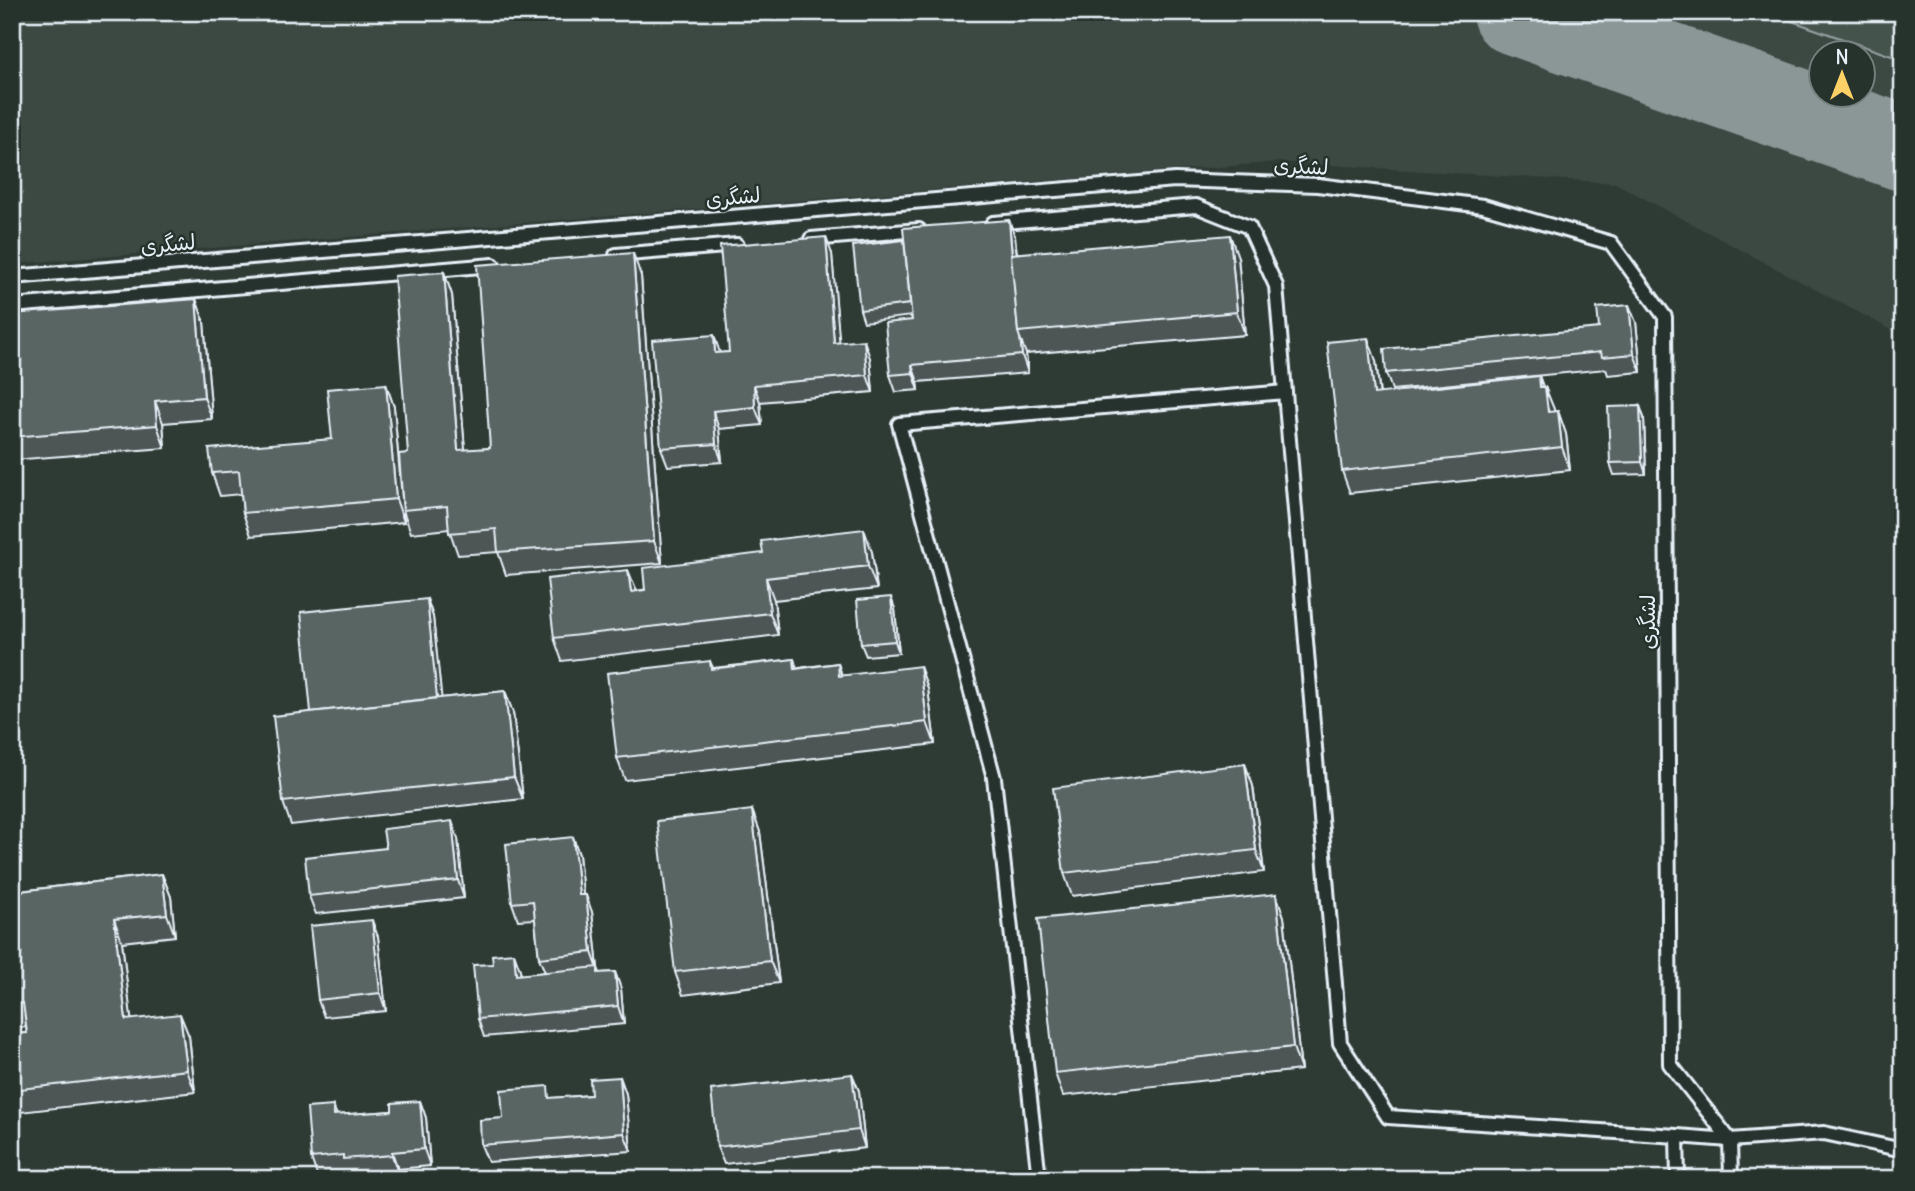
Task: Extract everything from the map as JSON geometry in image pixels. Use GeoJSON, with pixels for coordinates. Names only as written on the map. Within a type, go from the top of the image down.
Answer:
{"type":"FeatureCollection","features":[{"type":"Feature","properties":{"kind":"lane","name":"لشگری"},"geometry":{"type":"LineString","coordinates":[[12,277],[1175,180],[1318,185],[1483,206],[1611,243],[1665,317],[1670,1064],[1730,1140]]}},
{"type":"Feature","properties":{"kind":"lane"},"geometry":{"type":"LineString","coordinates":[[973,225],[1196,206],[1249,227],[1276,286],[1340,1043],[1388,1117],[1730,1140],[1824,1133],[1903,1150]]}},
{"type":"Feature","properties":{"kind":"lane"},"geometry":{"type":"LineString","coordinates":[[792,240],[932,229]]}},
{"type":"Feature","properties":{"kind":"lane"},"geometry":{"type":"LineString","coordinates":[[597,257],[751,244]]}},
{"type":"Feature","properties":{"kind":"lane"},"geometry":{"type":"LineString","coordinates":[[12,306],[500,265]]}},
{"type":"Feature","properties":{"kind":"lane"},"geometry":{"type":"LineString","coordinates":[[1039,1179],[994,778],[899,424],[1285,392]]}},
{"type":"Feature","properties":{"kind":"lane"},"geometry":{"type":"LineString","coordinates":[[1677,1136],[1678,1179]]}},
{"type":"Feature","properties":{"kind":"lane"},"geometry":{"type":"LineString","coordinates":[[1730,1140],[1731,1179]]}},
{"type":"Feature","properties":{"kind":"shaded area"},"geometry":{"type":"Polygon","coordinates":[[[12,12],[1903,12],[1903,336],[1615,183],[1281,162],[12,264],[12,12]]]}},
{"type":"Feature","properties":{"kind":"shaded area"},"geometry":{"type":"Polygon","coordinates":[[[1766,12],[1903,12],[1903,60],[1876,51],[1876,38],[1840,38],[1766,12]]]}},
{"type":"Feature","properties":{"kind":"building"},"geometry":{"type":"Polygon","coordinates":[[[1009,220],[1022,355],[912,365],[913,373],[890,375],[885,323],[912,320],[903,228],[1009,220]]]}},
{"type":"Feature","properties":{"kind":"building"},"geometry":{"type":"Polygon","coordinates":[[[1230,235],[1237,312],[1018,332],[1011,254],[1230,235]]]}},
{"type":"Feature","properties":{"kind":"building"},"geometry":{"type":"Polygon","coordinates":[[[826,237],[834,343],[864,340],[867,375],[754,385],[755,407],[713,411],[716,444],[661,448],[652,340],[714,335],[715,353],[729,352],[720,246],[826,237]]]}},
{"type":"Feature","properties":{"kind":"building"},"geometry":{"type":"Polygon","coordinates":[[[904,240],[910,304],[860,310],[853,246],[904,240]]]}},
{"type":"Feature","properties":{"kind":"building"},"geometry":{"type":"Polygon","coordinates":[[[633,253],[654,541],[498,552],[496,529],[449,533],[447,506],[403,510],[399,454],[408,453],[394,276],[444,272],[458,450],[490,448],[477,265],[633,253]]]}},
{"type":"Feature","properties":{"kind":"building"},"geometry":{"type":"Polygon","coordinates":[[[196,299],[204,397],[155,401],[157,425],[12,437],[12,314],[196,299]]]}},
{"type":"Feature","properties":{"kind":"building"},"geometry":{"type":"Polygon","coordinates":[[[1629,305],[1634,354],[1602,357],[1601,352],[1386,373],[1384,349],[1599,328],[1597,308],[1629,305]]]}},
{"type":"Feature","properties":{"kind":"building"},"geometry":{"type":"Polygon","coordinates":[[[1368,338],[1374,394],[1539,376],[1540,387],[1545,387],[1548,412],[1558,411],[1562,447],[1342,471],[1327,342],[1368,338]]]}},
{"type":"Feature","properties":{"kind":"building"},"geometry":{"type":"Polygon","coordinates":[[[386,384],[396,499],[243,513],[239,471],[212,473],[209,449],[332,439],[327,389],[386,384]]]}},
{"type":"Feature","properties":{"kind":"building"},"geometry":{"type":"Polygon","coordinates":[[[1640,406],[1642,462],[1610,463],[1608,407],[1640,406]]]}},
{"type":"Feature","properties":{"kind":"building"},"geometry":{"type":"Polygon","coordinates":[[[864,529],[868,566],[766,578],[770,613],[554,638],[547,579],[628,570],[631,592],[645,590],[643,568],[763,553],[761,541],[864,529]]]}},
{"type":"Feature","properties":{"kind":"building"},"geometry":{"type":"Polygon","coordinates":[[[891,597],[895,641],[861,644],[857,600],[891,597]]]}},
{"type":"Feature","properties":{"kind":"building"},"geometry":{"type":"Polygon","coordinates":[[[427,599],[437,698],[311,712],[301,612],[427,599]]]}},
{"type":"Feature","properties":{"kind":"building"},"geometry":{"type":"Polygon","coordinates":[[[794,659],[795,669],[838,663],[839,676],[920,666],[927,722],[617,758],[607,673],[710,661],[711,669],[794,659]]]}},
{"type":"Feature","properties":{"kind":"building"},"geometry":{"type":"Polygon","coordinates":[[[505,691],[514,777],[283,802],[273,716],[505,691]]]}},
{"type":"Feature","properties":{"kind":"building"},"geometry":{"type":"Polygon","coordinates":[[[1245,764],[1256,850],[1064,873],[1053,788],[1245,764]]]}},
{"type":"Feature","properties":{"kind":"building"},"geometry":{"type":"Polygon","coordinates":[[[752,810],[770,961],[675,972],[657,821],[752,810]]]}},
{"type":"Feature","properties":{"kind":"building"},"geometry":{"type":"Polygon","coordinates":[[[452,821],[458,880],[309,896],[305,857],[386,848],[383,829],[452,821]]]}},
{"type":"Feature","properties":{"kind":"building"},"geometry":{"type":"Polygon","coordinates":[[[573,837],[579,895],[586,895],[592,952],[539,958],[533,901],[512,903],[506,844],[573,837]]]}},
{"type":"Feature","properties":{"kind":"building"},"geometry":{"type":"Polygon","coordinates":[[[162,874],[167,914],[114,919],[126,1020],[180,1014],[187,1070],[12,1090],[12,1034],[27,1033],[23,1003],[12,1005],[12,955],[21,954],[17,926],[12,927],[12,892],[162,874]]]}},
{"type":"Feature","properties":{"kind":"building"},"geometry":{"type":"Polygon","coordinates":[[[1276,894],[1293,1047],[1055,1073],[1038,919],[1276,894]]]}},
{"type":"Feature","properties":{"kind":"building"},"geometry":{"type":"Polygon","coordinates":[[[372,920],[380,993],[318,1000],[310,926],[372,920]]]}},
{"type":"Feature","properties":{"kind":"building"},"geometry":{"type":"Polygon","coordinates":[[[514,953],[516,975],[598,967],[598,973],[615,972],[618,1006],[478,1019],[473,965],[493,964],[492,955],[514,953]]]}},
{"type":"Feature","properties":{"kind":"building"},"geometry":{"type":"Polygon","coordinates":[[[852,1074],[859,1130],[717,1147],[711,1090],[852,1074]]]}},
{"type":"Feature","properties":{"kind":"building"},"geometry":{"type":"Polygon","coordinates":[[[620,1077],[624,1133],[481,1145],[480,1120],[503,1118],[501,1090],[548,1086],[549,1098],[591,1095],[590,1079],[620,1077]]]}},
{"type":"Feature","properties":{"kind":"building"},"geometry":{"type":"Polygon","coordinates":[[[420,1101],[424,1149],[343,1159],[343,1155],[311,1158],[307,1108],[333,1106],[334,1115],[392,1111],[392,1103],[420,1101]]]}},
{"type":"Feature","properties":{"kind":"taxiway"},"geometry":{"type":"LineString","coordinates":[[1515,12],[1903,148]]}}]}
